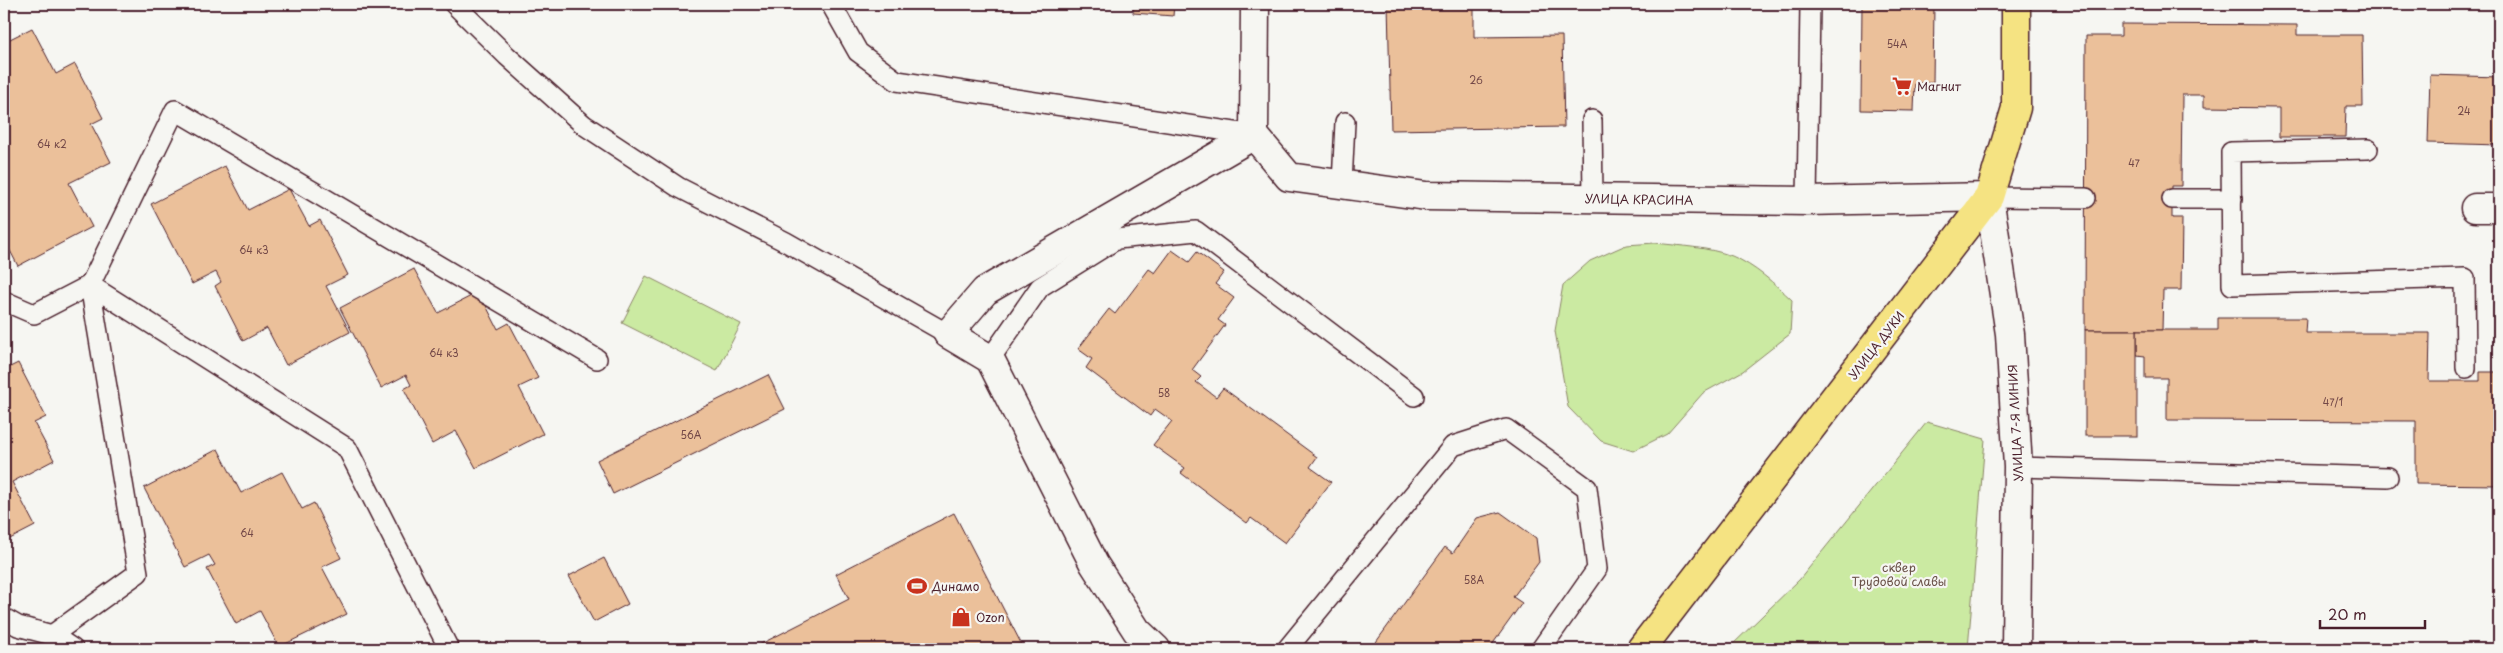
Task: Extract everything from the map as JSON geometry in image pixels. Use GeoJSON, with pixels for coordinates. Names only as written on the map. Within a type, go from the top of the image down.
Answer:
{"type":"FeatureCollection","features":[{"type":"Feature","properties":{"kind":"main road","name":"УЛИЦА ДУКИ"},"geometry":{"type":"LineString","coordinates":[[1641,649],[1989,197],[2016,108],[2016,4]]}},
{"type":"Feature","properties":{"kind":"street"},"geometry":{"type":"LineString","coordinates":[[1156,649],[1137,631],[1094,564],[990,359],[948,334],[985,291],[1254,135],[1255,4]]}},
{"type":"Feature","properties":{"kind":"street","name":"УЛИЦА КРАСИНА"},"geometry":{"type":"LineString","coordinates":[[1254,135],[1290,177],[1426,196],[1593,198],[1682,194],[1807,201],[1989,197]]}},
{"type":"Feature","properties":{"kind":"street","name":"УЛИЦА 7-Я ЛИНИЯ"},"geometry":{"type":"LineString","coordinates":[[1989,197],[2010,334],[2018,467],[2016,649]]}},
{"type":"Feature","properties":{"kind":"lane"},"geometry":{"type":"LineString","coordinates":[[454,4],[507,56],[584,125],[678,187],[786,242],[948,334]]}},
{"type":"Feature","properties":{"kind":"lane"},"geometry":{"type":"LineString","coordinates":[[831,4],[858,52],[897,81],[1254,135]]}},
{"type":"Feature","properties":{"kind":"lane"},"geometry":{"type":"LineString","coordinates":[[1807,201],[1810,4]]}},
{"type":"Feature","properties":{"kind":"lane"},"geometry":{"type":"LineString","coordinates":[[52,636],[138,573],[90,285],[175,110],[597,359]]}},
{"type":"Feature","properties":{"kind":"lane"},"geometry":{"type":"LineString","coordinates":[[1592,120],[1593,198]]}},
{"type":"Feature","properties":{"kind":"lane"},"geometry":{"type":"LineString","coordinates":[[1342,184],[1345,122]]}},
{"type":"Feature","properties":{"kind":"lane"},"geometry":{"type":"LineString","coordinates":[[2368,149],[2231,152],[2232,285],[2465,278],[2466,368]]}},
{"type":"Feature","properties":{"kind":"lane"},"geometry":{"type":"LineString","coordinates":[[1989,197],[2086,198]]}},
{"type":"Feature","properties":{"kind":"lane"},"geometry":{"type":"LineString","coordinates":[[2172,199],[2232,199]]}},
{"type":"Feature","properties":{"kind":"lane"},"geometry":{"type":"LineString","coordinates":[[990,359],[1040,288],[1117,239],[1196,231],[1414,396]]}},
{"type":"Feature","properties":{"kind":"lane"},"geometry":{"type":"LineString","coordinates":[[4,301],[34,314],[90,285]]}},
{"type":"Feature","properties":{"kind":"lane"},"geometry":{"type":"LineString","coordinates":[[90,285],[347,448],[449,649]]}},
{"type":"Feature","properties":{"kind":"lane"},"geometry":{"type":"LineString","coordinates":[[1287,649],[1453,446],[1506,429],[1586,488],[1597,569],[1542,649]]}},
{"type":"Feature","properties":{"kind":"lane"},"geometry":{"type":"LineString","coordinates":[[2018,467],[2388,477]]}},
{"type":"Feature","properties":{"kind":"lane"},"geometry":{"type":"LineString","coordinates":[[4,618],[18,626],[52,636],[73,649]]}},
{"type":"Feature","properties":{"kind":"green space"},"geometry":{"type":"Polygon","coordinates":[[[1655,243],[1694,247],[1723,253],[1740,260],[1756,270],[1792,300],[1790,334],[1743,371],[1703,393],[1667,434],[1633,451],[1601,441],[1568,407],[1555,331],[1563,285],[1590,261],[1626,245],[1655,243]]]}},
{"type":"Feature","properties":{"kind":"green space"},"geometry":{"type":"Polygon","coordinates":[[[646,276],[741,324],[717,371],[622,323],[646,276]]]}},
{"type":"Feature","properties":{"kind":"green space","name":"сквер Трудовой славы"},"geometry":{"type":"Polygon","coordinates":[[[1927,422],[1985,439],[1968,649],[1728,649],[1800,579],[1927,422]]]}},
{"type":"Feature","properties":{"kind":"building"},"geometry":{"type":"Polygon","coordinates":[[[1134,4],[1174,4],[1173,16],[1133,13],[1134,4]]]}},
{"type":"Feature","properties":{"kind":"building"},"geometry":{"type":"Polygon","coordinates":[[[1388,4],[1474,4],[1474,37],[1562,36],[1564,127],[1391,130],[1388,4]]]}},
{"type":"Feature","properties":{"kind":"building"},"geometry":{"type":"Polygon","coordinates":[[[1862,4],[1934,4],[1933,83],[1915,83],[1914,111],[1861,110],[1862,4]]]}},
{"type":"Feature","properties":{"kind":"building"},"geometry":{"type":"Polygon","coordinates":[[[2121,24],[2297,25],[2297,35],[2362,35],[2363,106],[2346,106],[2345,137],[2279,137],[2279,108],[2204,107],[2204,95],[2182,95],[2181,186],[2172,186],[2172,218],[2182,218],[2181,290],[2163,290],[2162,330],[2085,330],[2086,36],[2121,36],[2121,24]]]}},
{"type":"Feature","properties":{"kind":"building"},"geometry":{"type":"Polygon","coordinates":[[[32,28],[56,74],[75,64],[103,118],[91,124],[111,162],[69,183],[92,227],[18,266],[4,239],[4,42],[32,28]]]}},
{"type":"Feature","properties":{"kind":"building"},"geometry":{"type":"Polygon","coordinates":[[[2430,75],[2499,77],[2499,145],[2428,143],[2430,75]]]}},
{"type":"Feature","properties":{"kind":"building"},"geometry":{"type":"Polygon","coordinates":[[[225,166],[248,210],[289,189],[309,226],[320,220],[348,275],[326,286],[350,332],[286,365],[267,328],[243,341],[215,286],[221,282],[216,272],[192,284],[151,204],[225,166]]]}},
{"type":"Feature","properties":{"kind":"building"},"geometry":{"type":"Polygon","coordinates":[[[1172,250],[1189,262],[1197,252],[1224,272],[1215,284],[1234,298],[1218,320],[1225,325],[1192,370],[1201,377],[1196,382],[1216,397],[1223,388],[1317,457],[1310,467],[1331,482],[1285,543],[1251,518],[1247,523],[1181,473],[1185,468],[1153,445],[1172,421],[1155,409],[1150,416],[1086,368],[1092,359],[1078,349],[1109,309],[1115,314],[1149,269],[1155,273],[1172,250]]]}},
{"type":"Feature","properties":{"kind":"building"},"geometry":{"type":"Polygon","coordinates":[[[414,269],[438,313],[479,292],[498,329],[509,323],[538,378],[519,387],[543,434],[476,468],[456,431],[432,444],[404,389],[411,385],[406,375],[381,388],[340,308],[414,269]]]}},
{"type":"Feature","properties":{"kind":"building"},"geometry":{"type":"Polygon","coordinates":[[[2218,318],[2306,318],[2305,333],[2430,333],[2429,381],[2480,381],[2480,372],[2499,372],[2499,485],[2416,484],[2416,421],[2167,420],[2167,378],[2145,378],[2145,356],[2137,355],[2137,330],[2218,330],[2218,318]]]}},
{"type":"Feature","properties":{"kind":"building"},"geometry":{"type":"Polygon","coordinates":[[[2085,330],[2137,330],[2137,436],[2085,436],[2085,330]]]}},
{"type":"Feature","properties":{"kind":"building"},"geometry":{"type":"Polygon","coordinates":[[[18,363],[46,417],[34,423],[54,460],[12,482],[35,526],[4,542],[4,370],[18,363]]]}},
{"type":"Feature","properties":{"kind":"building"},"geometry":{"type":"Polygon","coordinates":[[[768,375],[785,409],[613,494],[597,460],[768,375]]]}},
{"type":"Feature","properties":{"kind":"building"},"geometry":{"type":"Polygon","coordinates":[[[218,449],[241,493],[282,472],[302,509],[314,503],[341,558],[322,567],[347,614],[279,647],[260,611],[236,624],[207,569],[215,565],[209,555],[185,567],[144,488],[218,449]]]}},
{"type":"Feature","properties":{"kind":"building"},"geometry":{"type":"Polygon","coordinates":[[[1500,512],[1536,538],[1539,562],[1513,597],[1522,603],[1489,649],[1371,649],[1445,547],[1453,553],[1477,518],[1500,512]]]}},
{"type":"Feature","properties":{"kind":"building","name":"Динамо"},"geometry":{"type":"Polygon","coordinates":[[[954,513],[1024,649],[751,649],[849,599],[836,574],[954,513]]]}},
{"type":"Feature","properties":{"kind":"building"},"geometry":{"type":"Polygon","coordinates":[[[604,558],[628,604],[594,622],[569,576],[604,558]]]}},
{"type":"Feature","properties":{"kind":"place","name":"Магнит"},"geometry":{"type":"Point","coordinates":[1902,86]}},
{"type":"Feature","properties":{"kind":"place","name":"Динамо"},"geometry":{"type":"Point","coordinates":[917,586]}},
{"type":"Feature","properties":{"kind":"place","name":"Ozon"},"geometry":{"type":"Point","coordinates":[961,617]}}]}
